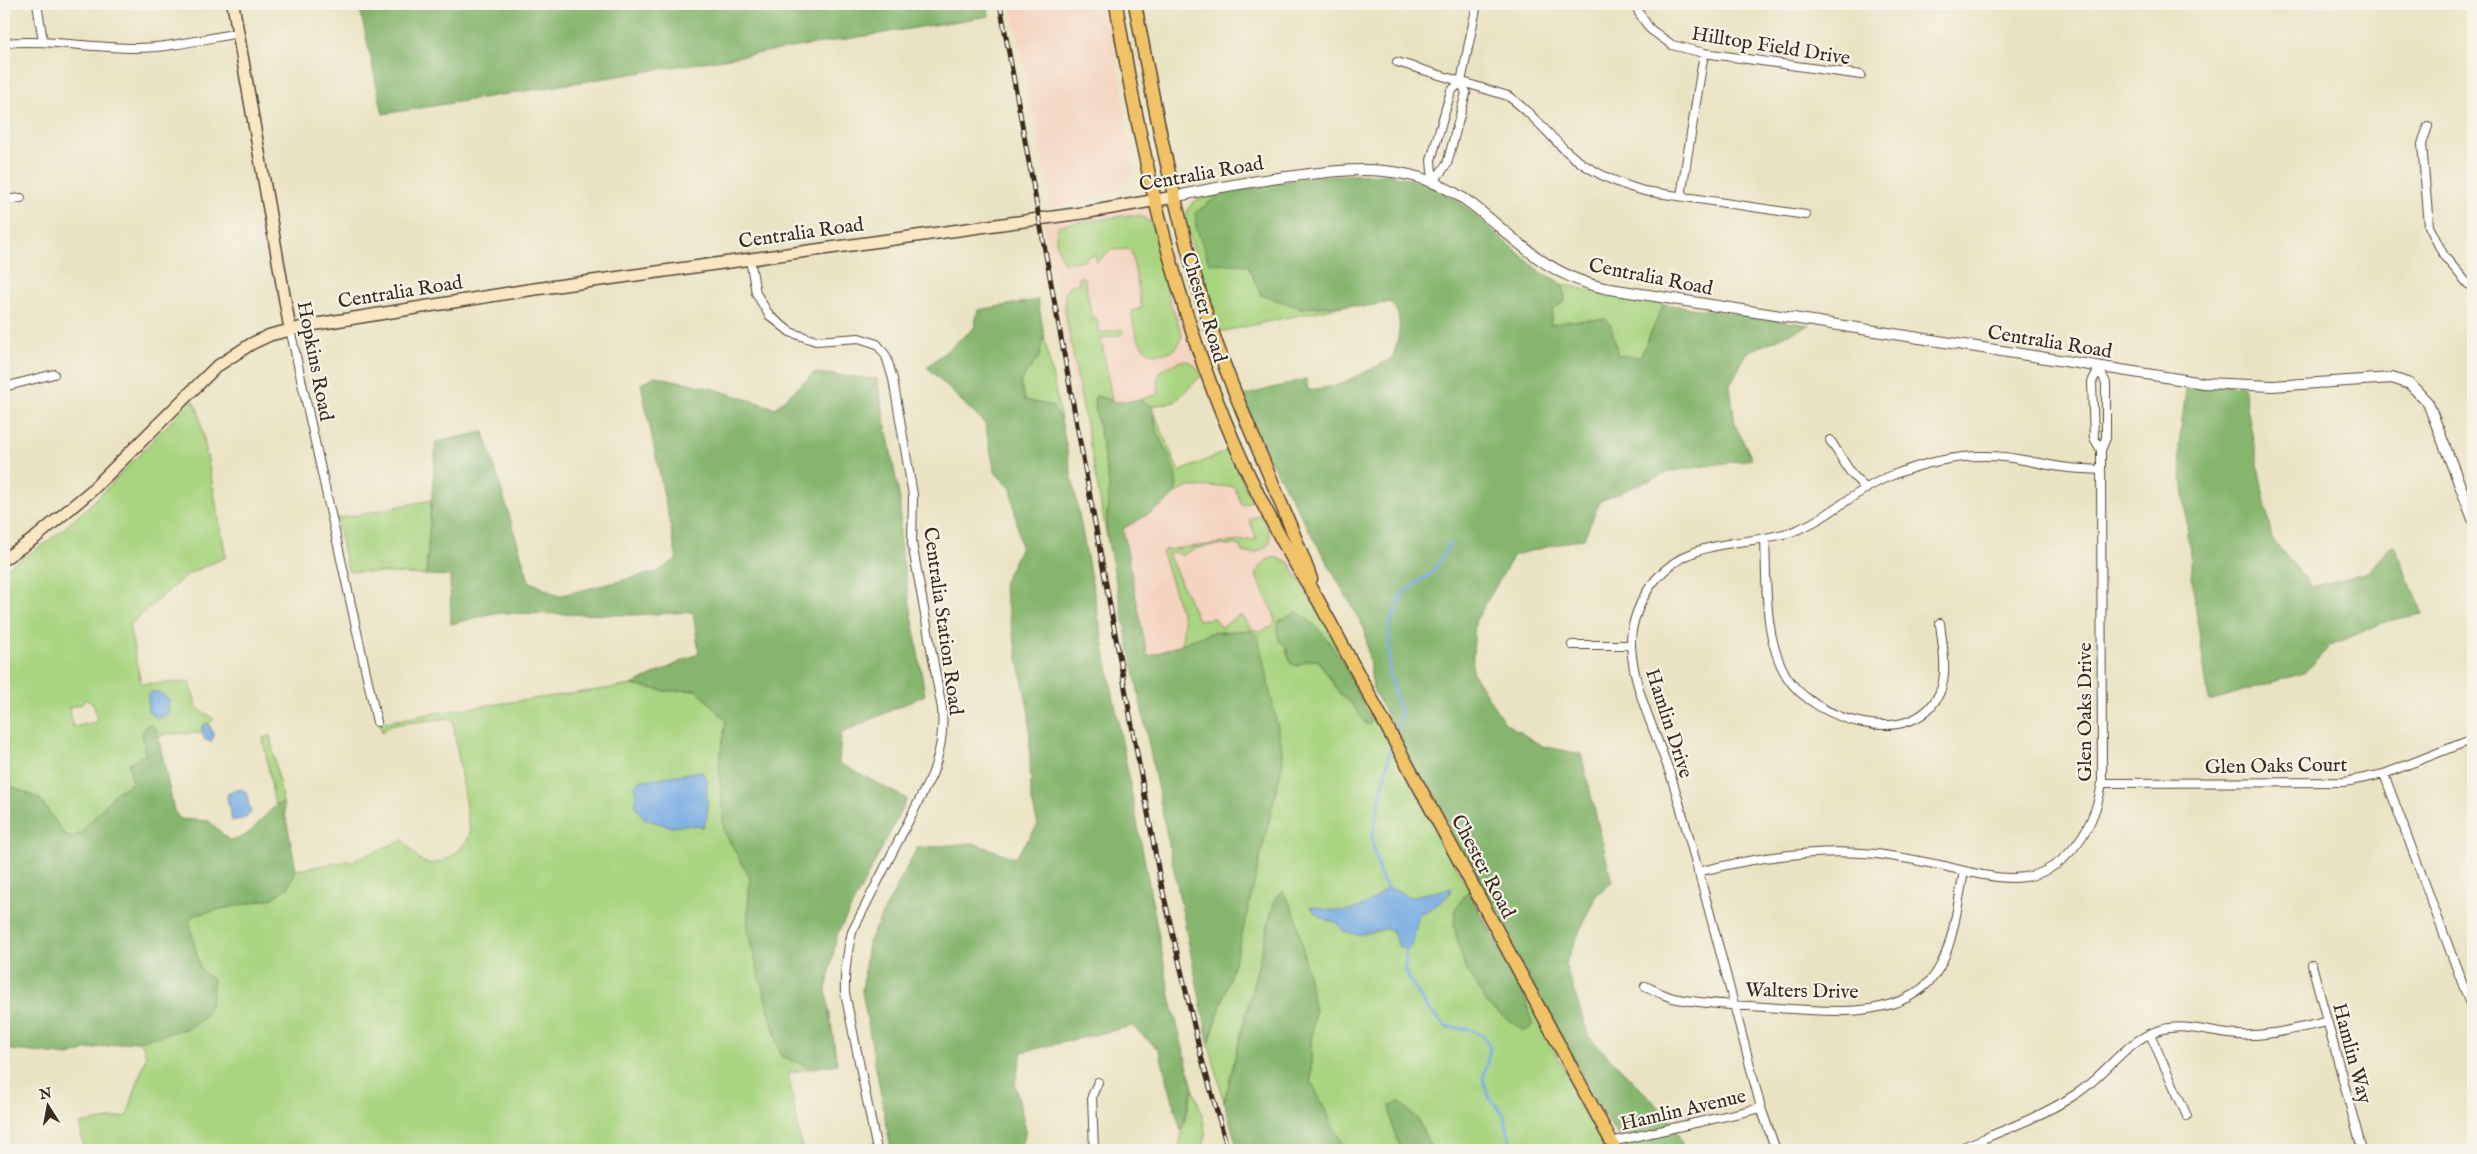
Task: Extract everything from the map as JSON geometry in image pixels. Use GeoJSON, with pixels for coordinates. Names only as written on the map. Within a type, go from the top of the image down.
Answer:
{"type":"FeatureCollection","features":[{"type":"Feature","properties":{"kind":"main road","name":"Hopkins Road"},"geometry":{"type":"LineString","coordinates":[[233,4],[290,329]]}},
{"type":"Feature","properties":{"kind":"main road","name":"Chester Road"},"geometry":{"type":"LineString","coordinates":[[1116,4],[1138,127],[1155,202],[1186,312],[1233,442],[1272,524],[1318,600],[1614,1146]]}},
{"type":"Feature","properties":{"kind":"main road","name":"Chester Road"},"geometry":{"type":"LineString","coordinates":[[1135,4],[1174,197],[1203,304],[1223,361],[1318,600]]}},
{"type":"Feature","properties":{"kind":"main road","name":"Centralia Road"},"geometry":{"type":"LineString","coordinates":[[4,559],[48,528],[91,491],[216,367],[251,344],[290,329],[528,290],[1155,202],[1174,197]]}},
{"type":"Feature","properties":{"kind":"street"},"geometry":{"type":"LineString","coordinates":[[37,4],[43,41]]}},
{"type":"Feature","properties":{"kind":"street"},"geometry":{"type":"LineString","coordinates":[[1433,182],[1447,164],[1466,93],[1461,82],[1477,4]]}},
{"type":"Feature","properties":{"kind":"street","name":"Hilltop Field Drive"},"geometry":{"type":"LineString","coordinates":[[1636,4],[1643,20],[1660,38],[1672,45],[1704,53],[1861,75]]}},
{"type":"Feature","properties":{"kind":"street"},"geometry":{"type":"LineString","coordinates":[[4,43],[43,41],[138,48],[180,44],[238,33]]}},
{"type":"Feature","properties":{"kind":"street"},"geometry":{"type":"LineString","coordinates":[[1681,196],[1704,53]]}},
{"type":"Feature","properties":{"kind":"street"},"geometry":{"type":"LineString","coordinates":[[1397,62],[1508,96],[1520,104],[1565,150],[1602,176],[1644,191],[1806,215]]}},
{"type":"Feature","properties":{"kind":"street"},"geometry":{"type":"LineString","coordinates":[[1433,182],[1430,160],[1451,91],[1461,82]]}},
{"type":"Feature","properties":{"kind":"street"},"geometry":{"type":"LineString","coordinates":[[2428,126],[2422,144],[2429,226],[2444,256],[2468,284],[2473,286]]}},
{"type":"Feature","properties":{"kind":"street","name":"Centralia Road"},"geometry":{"type":"LineString","coordinates":[[1174,197],[1232,186],[1350,169],[1387,170],[1433,182],[1473,206],[1551,268],[1588,284],[1680,302],[2099,368],[2203,382],[2243,385],[2307,384],[2392,378],[2405,382],[2416,389],[2428,403],[2473,520]]}},
{"type":"Feature","properties":{"kind":"street"},"geometry":{"type":"LineString","coordinates":[[4,200],[21,198]]}},
{"type":"Feature","properties":{"kind":"street","name":"Centralia Station Road"},"geometry":{"type":"LineString","coordinates":[[750,258],[756,293],[769,315],[790,332],[816,341],[859,338],[877,344],[886,356],[893,379],[913,495],[912,543],[942,709],[944,731],[940,754],[932,775],[852,932],[847,953],[844,974],[846,993],[877,1150]]}},
{"type":"Feature","properties":{"kind":"street","name":"Hopkins Road"},"geometry":{"type":"LineString","coordinates":[[290,329],[377,722]]}},
{"type":"Feature","properties":{"kind":"street","name":"Glen Oaks Drive"},"geometry":{"type":"LineString","coordinates":[[2099,368],[2106,383],[2106,438],[2100,450]]}},
{"type":"Feature","properties":{"kind":"street","name":"Glen Oaks Drive"},"geometry":{"type":"LineString","coordinates":[[1698,872],[1738,862],[1784,856],[1849,853],[1908,859],[1989,877],[2022,878],[2046,871],[2057,864],[2076,845],[2085,832],[2100,798],[2102,783],[2101,470],[2100,450],[2094,438],[2092,382],[2099,368]]}},
{"type":"Feature","properties":{"kind":"street"},"geometry":{"type":"LineString","coordinates":[[4,387],[54,374]]}},
{"type":"Feature","properties":{"kind":"street"},"geometry":{"type":"LineString","coordinates":[[1830,440],[1851,473],[1866,489]]}},
{"type":"Feature","properties":{"kind":"street","name":"Hamlin Drive"},"geometry":{"type":"LineString","coordinates":[[1776,1150],[1761,1108],[1674,787],[1644,705],[1631,645],[1634,623],[1639,607],[1652,584],[1667,569],[1693,552],[1708,546],[1765,538],[1804,527],[1823,518],[1885,478],[1909,469],[1958,458],[2002,457],[2056,466],[2101,470]]}},
{"type":"Feature","properties":{"kind":"street"},"geometry":{"type":"LineString","coordinates":[[1765,538],[1771,626],[1781,664],[1788,678],[1807,699],[1838,717],[1860,723],[1883,725],[1918,717],[1928,710],[1940,692],[1942,683],[1944,668],[1940,623]]}},
{"type":"Feature","properties":{"kind":"street"},"geometry":{"type":"LineString","coordinates":[[1572,644],[1631,645]]}},
{"type":"Feature","properties":{"kind":"street","name":"Glen Oaks Court"},"geometry":{"type":"LineString","coordinates":[[2102,783],[2345,782],[2384,774],[2473,739]]}},
{"type":"Feature","properties":{"kind":"street"},"geometry":{"type":"LineString","coordinates":[[2384,774],[2473,1012]]}},
{"type":"Feature","properties":{"kind":"street","name":"Walters Drive"},"geometry":{"type":"LineString","coordinates":[[1645,986],[1672,998],[1734,1005],[1844,1012],[1904,1000],[1928,983],[1943,960],[1952,933],[1964,872]]}},
{"type":"Feature","properties":{"kind":"street","name":"Hamlin Way"},"geometry":{"type":"LineString","coordinates":[[2312,965],[2362,1150]]}},
{"type":"Feature","properties":{"kind":"street"},"geometry":{"type":"LineString","coordinates":[[1956,1150],[2071,1097],[2091,1084],[2137,1041],[2150,1034],[2178,1027],[2230,1034],[2263,1035],[2328,1022]]}},
{"type":"Feature","properties":{"kind":"street"},"geometry":{"type":"LineString","coordinates":[[2150,1034],[2187,1116]]}},
{"type":"Feature","properties":{"kind":"street"},"geometry":{"type":"LineString","coordinates":[[1094,1150],[1092,1096],[1098,1082]]}},
{"type":"Feature","properties":{"kind":"street","name":"Hamlin Avenue"},"geometry":{"type":"LineString","coordinates":[[1614,1146],[1761,1108]]}},
{"type":"Feature","properties":{"kind":"shaded area"},"geometry":{"type":"Polygon","coordinates":[[[1011,4],[1108,4],[1132,159],[1132,172],[1119,190],[1052,207],[1011,4]]]}},
{"type":"Feature","properties":{"kind":"shaded area"},"geometry":{"type":"Polygon","coordinates":[[[1155,202],[1207,377],[1199,379],[1175,402],[1152,406],[1139,400],[1113,402],[1096,396],[1076,400],[1043,218],[1155,202]]]}},
{"type":"Feature","properties":{"kind":"shaded area"},"geometry":{"type":"Polygon","coordinates":[[[1244,468],[1317,600],[1256,634],[1210,633],[1150,656],[1147,655],[1123,529],[1173,496],[1177,485],[1244,468]]]}},
{"type":"Feature","properties":{"kind":"green space"},"geometry":{"type":"Polygon","coordinates":[[[359,4],[987,4],[989,16],[383,114],[359,4]]]}},
{"type":"Feature","properties":{"kind":"green space"},"geometry":{"type":"Polygon","coordinates":[[[1387,174],[1423,182],[1455,198],[1538,270],[1563,284],[1565,301],[1553,309],[1550,325],[1567,321],[1606,319],[1611,326],[1618,355],[1640,357],[1664,304],[1810,325],[1748,352],[1730,384],[1735,425],[1752,459],[1672,471],[1600,501],[1584,538],[1514,555],[1475,622],[1472,672],[1504,722],[1542,746],[1581,754],[1612,882],[1596,895],[1565,964],[1589,1037],[1670,1118],[1685,1150],[1627,1150],[1601,1110],[1439,816],[1373,689],[1365,630],[1260,442],[1243,396],[1306,379],[1308,390],[1336,386],[1392,359],[1399,329],[1398,315],[1390,302],[1363,307],[1348,305],[1301,308],[1261,295],[1248,265],[1209,263],[1196,227],[1195,213],[1223,193],[1315,176],[1387,174]]]}},
{"type":"Feature","properties":{"kind":"green space"},"geometry":{"type":"Polygon","coordinates":[[[1223,193],[1195,213],[1248,265],[1261,295],[1301,308],[1348,305],[1219,332],[1185,221],[1189,207],[1197,200],[1223,193]]]}},
{"type":"Feature","properties":{"kind":"green space"},"geometry":{"type":"Polygon","coordinates":[[[1130,215],[1142,217],[1150,222],[1160,241],[1167,293],[1182,336],[1177,347],[1166,353],[1157,354],[1149,352],[1143,347],[1135,331],[1132,311],[1142,308],[1131,249],[1111,250],[1097,262],[1095,255],[1085,257],[1086,260],[1064,263],[1058,249],[1056,233],[1060,225],[1130,215]]]}},
{"type":"Feature","properties":{"kind":"green space"},"geometry":{"type":"Polygon","coordinates":[[[1079,277],[1084,277],[1092,317],[1097,319],[1100,333],[1122,329],[1124,331],[1122,334],[1101,339],[1112,400],[1096,396],[1094,400],[1109,484],[1106,532],[1065,311],[1065,293],[1069,286],[1078,284],[1079,277]]]}},
{"type":"Feature","properties":{"kind":"green space"},"geometry":{"type":"Polygon","coordinates":[[[1563,284],[1585,290],[1664,304],[1640,358],[1617,355],[1611,326],[1550,325],[1553,309],[1565,301],[1563,284]]]}},
{"type":"Feature","properties":{"kind":"green space"},"geometry":{"type":"Polygon","coordinates":[[[1038,300],[1044,335],[1039,357],[1020,382],[1025,400],[1052,406],[1061,419],[1171,1001],[1193,1088],[1181,1131],[1159,1050],[1132,1026],[1022,1052],[1015,1084],[1026,1131],[1019,1150],[891,1150],[862,991],[868,942],[917,848],[973,843],[1015,858],[1038,825],[1031,797],[1029,713],[1003,584],[1021,547],[1011,489],[995,472],[985,424],[927,367],[974,328],[978,310],[1038,300]]]}},
{"type":"Feature","properties":{"kind":"green space"},"geometry":{"type":"Polygon","coordinates":[[[1044,335],[1061,419],[1051,406],[1025,400],[1020,382],[1039,357],[1044,335]]]}},
{"type":"Feature","properties":{"kind":"green space"},"geometry":{"type":"Polygon","coordinates":[[[1180,361],[1194,364],[1201,376],[1175,402],[1152,406],[1139,400],[1159,394],[1157,382],[1161,370],[1180,361]]]}},
{"type":"Feature","properties":{"kind":"green space"},"geometry":{"type":"Polygon","coordinates":[[[814,373],[877,379],[900,500],[900,543],[925,695],[841,733],[839,763],[907,799],[837,935],[826,990],[837,1064],[812,1068],[781,1056],[747,929],[750,878],[724,831],[719,765],[726,721],[697,690],[666,691],[632,685],[699,653],[693,612],[633,615],[494,613],[451,624],[450,576],[426,575],[436,442],[484,432],[529,581],[558,596],[657,572],[677,559],[641,384],[655,376],[711,388],[775,408],[814,373]]]}},
{"type":"Feature","properties":{"kind":"green space"},"geometry":{"type":"Polygon","coordinates":[[[2187,381],[2243,386],[2272,539],[2312,587],[2368,572],[2393,544],[2423,614],[2387,621],[2330,646],[2304,673],[2209,701],[2195,604],[2179,446],[2187,381]]]}},
{"type":"Feature","properties":{"kind":"green space"},"geometry":{"type":"Polygon","coordinates":[[[1096,396],[1112,400],[1113,402],[1139,400],[1152,406],[1156,429],[1172,464],[1177,482],[1176,490],[1167,502],[1123,529],[1147,655],[1150,656],[1210,633],[1251,630],[1258,636],[1281,742],[1283,762],[1239,947],[1209,1044],[1106,532],[1109,484],[1094,400],[1096,396]]]}},
{"type":"Feature","properties":{"kind":"green space"},"geometry":{"type":"Polygon","coordinates":[[[193,400],[199,413],[226,557],[188,574],[129,625],[141,684],[190,682],[197,708],[214,719],[202,727],[202,733],[165,734],[158,738],[157,730],[142,733],[145,755],[129,763],[132,783],[115,793],[83,831],[73,837],[64,834],[40,799],[13,787],[4,789],[4,569],[41,547],[66,527],[193,400]],[[85,699],[82,704],[69,707],[73,727],[97,722],[94,704],[85,699]]]}},
{"type":"Feature","properties":{"kind":"green space"},"geometry":{"type":"Polygon","coordinates":[[[1155,415],[1179,472],[1229,450],[1252,501],[1242,505],[1234,486],[1188,487],[1174,494],[1177,485],[1155,427],[1155,415]]]}},
{"type":"Feature","properties":{"kind":"green space"},"geometry":{"type":"Polygon","coordinates":[[[431,500],[426,575],[348,571],[336,519],[431,500]]]}},
{"type":"Feature","properties":{"kind":"green space"},"geometry":{"type":"Polygon","coordinates":[[[1262,514],[1269,532],[1270,542],[1258,552],[1242,552],[1239,545],[1225,545],[1202,547],[1182,556],[1177,552],[1168,554],[1198,620],[1215,618],[1221,628],[1238,616],[1242,616],[1251,628],[1260,632],[1275,624],[1274,614],[1256,572],[1267,560],[1275,557],[1289,563],[1313,603],[1521,986],[1606,1150],[1432,1150],[1418,1120],[1392,1125],[1401,1150],[1345,1150],[1311,1081],[1311,1043],[1315,1010],[1283,891],[1275,898],[1224,1102],[1209,1044],[1239,947],[1283,762],[1281,742],[1251,630],[1210,633],[1182,644],[1184,621],[1162,553],[1165,550],[1257,539],[1249,519],[1262,514]],[[1286,646],[1287,656],[1297,666],[1308,660],[1318,660],[1340,694],[1352,704],[1367,725],[1338,656],[1286,646]]]}},
{"type":"Feature","properties":{"kind":"green space"},"geometry":{"type":"Polygon","coordinates":[[[1297,612],[1310,621],[1332,646],[1357,690],[1371,720],[1370,724],[1367,725],[1352,704],[1340,694],[1318,660],[1308,660],[1297,666],[1291,664],[1286,646],[1279,641],[1277,630],[1279,621],[1297,612]]]}},
{"type":"Feature","properties":{"kind":"green space"},"geometry":{"type":"Polygon","coordinates":[[[632,685],[666,691],[697,690],[726,721],[719,765],[724,831],[750,878],[747,929],[781,1056],[812,1068],[788,1073],[802,1150],[84,1150],[80,1124],[127,1116],[146,1057],[143,1045],[134,1040],[187,1029],[200,969],[189,921],[194,915],[273,898],[288,888],[296,870],[355,860],[403,840],[426,863],[439,862],[446,859],[463,845],[470,834],[453,721],[450,718],[390,725],[382,732],[380,723],[441,712],[632,685]]]}},
{"type":"Feature","properties":{"kind":"green space"},"geometry":{"type":"Polygon","coordinates":[[[151,724],[157,730],[174,811],[180,819],[209,821],[229,840],[238,839],[252,830],[269,811],[283,803],[296,870],[288,888],[273,898],[194,915],[189,921],[200,969],[213,980],[209,1008],[204,1017],[196,1023],[167,1034],[85,1050],[70,1056],[4,1049],[4,789],[13,787],[40,799],[64,834],[73,837],[83,831],[115,793],[132,783],[129,763],[145,755],[142,733],[147,725],[151,724]]]}},
{"type":"Feature","properties":{"kind":"green space"},"geometry":{"type":"Polygon","coordinates":[[[270,736],[283,803],[275,805],[263,738],[270,736]]]}},
{"type":"Feature","properties":{"kind":"green space"},"geometry":{"type":"Polygon","coordinates":[[[1283,891],[1296,916],[1315,1010],[1311,1043],[1311,1081],[1345,1150],[1238,1150],[1224,1102],[1275,898],[1283,891]]]}},
{"type":"Feature","properties":{"kind":"green space"},"geometry":{"type":"Polygon","coordinates":[[[1468,891],[1521,986],[1533,1026],[1528,1030],[1522,1030],[1488,1005],[1465,968],[1454,927],[1455,909],[1468,891]]]}},
{"type":"Feature","properties":{"kind":"green space"},"geometry":{"type":"Polygon","coordinates":[[[1193,1088],[1201,1111],[1205,1138],[1203,1145],[1197,1150],[1178,1150],[1193,1088]]]}},
{"type":"Feature","properties":{"kind":"green space"},"geometry":{"type":"Polygon","coordinates":[[[1400,1102],[1418,1120],[1432,1150],[1401,1150],[1392,1125],[1390,1105],[1400,1102]]]}},
{"type":"Feature","properties":{"kind":"water"},"geometry":{"type":"Polygon","coordinates":[[[152,692],[158,692],[169,699],[168,713],[163,717],[156,718],[148,711],[148,695],[152,692]]]}},
{"type":"Feature","properties":{"kind":"water"},"geometry":{"type":"Polygon","coordinates":[[[204,724],[209,724],[214,736],[211,742],[205,740],[202,733],[204,724]]]}},
{"type":"Feature","properties":{"kind":"water"},"geometry":{"type":"Polygon","coordinates":[[[702,772],[707,778],[707,817],[703,827],[687,825],[672,827],[645,819],[636,808],[635,785],[639,781],[702,772]]]}},
{"type":"Feature","properties":{"kind":"water"},"geometry":{"type":"Polygon","coordinates":[[[241,789],[246,792],[251,813],[246,818],[232,821],[227,797],[229,792],[241,789]]]}},
{"type":"Feature","properties":{"kind":"water"},"geometry":{"type":"Polygon","coordinates":[[[1452,888],[1443,901],[1419,914],[1412,945],[1406,950],[1399,947],[1392,930],[1386,929],[1358,935],[1343,931],[1337,922],[1315,913],[1310,906],[1342,911],[1350,910],[1364,905],[1382,891],[1388,889],[1396,890],[1409,897],[1452,888]]]}},
{"type":"Feature","properties":{"kind":"waterway"},"geometry":{"type":"LineString","coordinates":[[1397,729],[1401,717],[1389,671],[1389,626],[1403,593],[1433,572],[1450,543]]}},
{"type":"Feature","properties":{"kind":"waterway"},"geometry":{"type":"LineString","coordinates":[[1388,890],[1379,872],[1372,839],[1390,750]]}},
{"type":"Feature","properties":{"kind":"waterway"},"geometry":{"type":"LineString","coordinates":[[1406,950],[1405,971],[1426,1007],[1446,1027],[1469,1029],[1484,1036],[1490,1049],[1483,1080],[1489,1097],[1504,1114],[1512,1150]]}},
{"type":"Feature","properties":{"kind":"railway"},"geometry":{"type":"LineString","coordinates":[[1000,4],[1160,879],[1201,1056],[1228,1150]]}}]}
